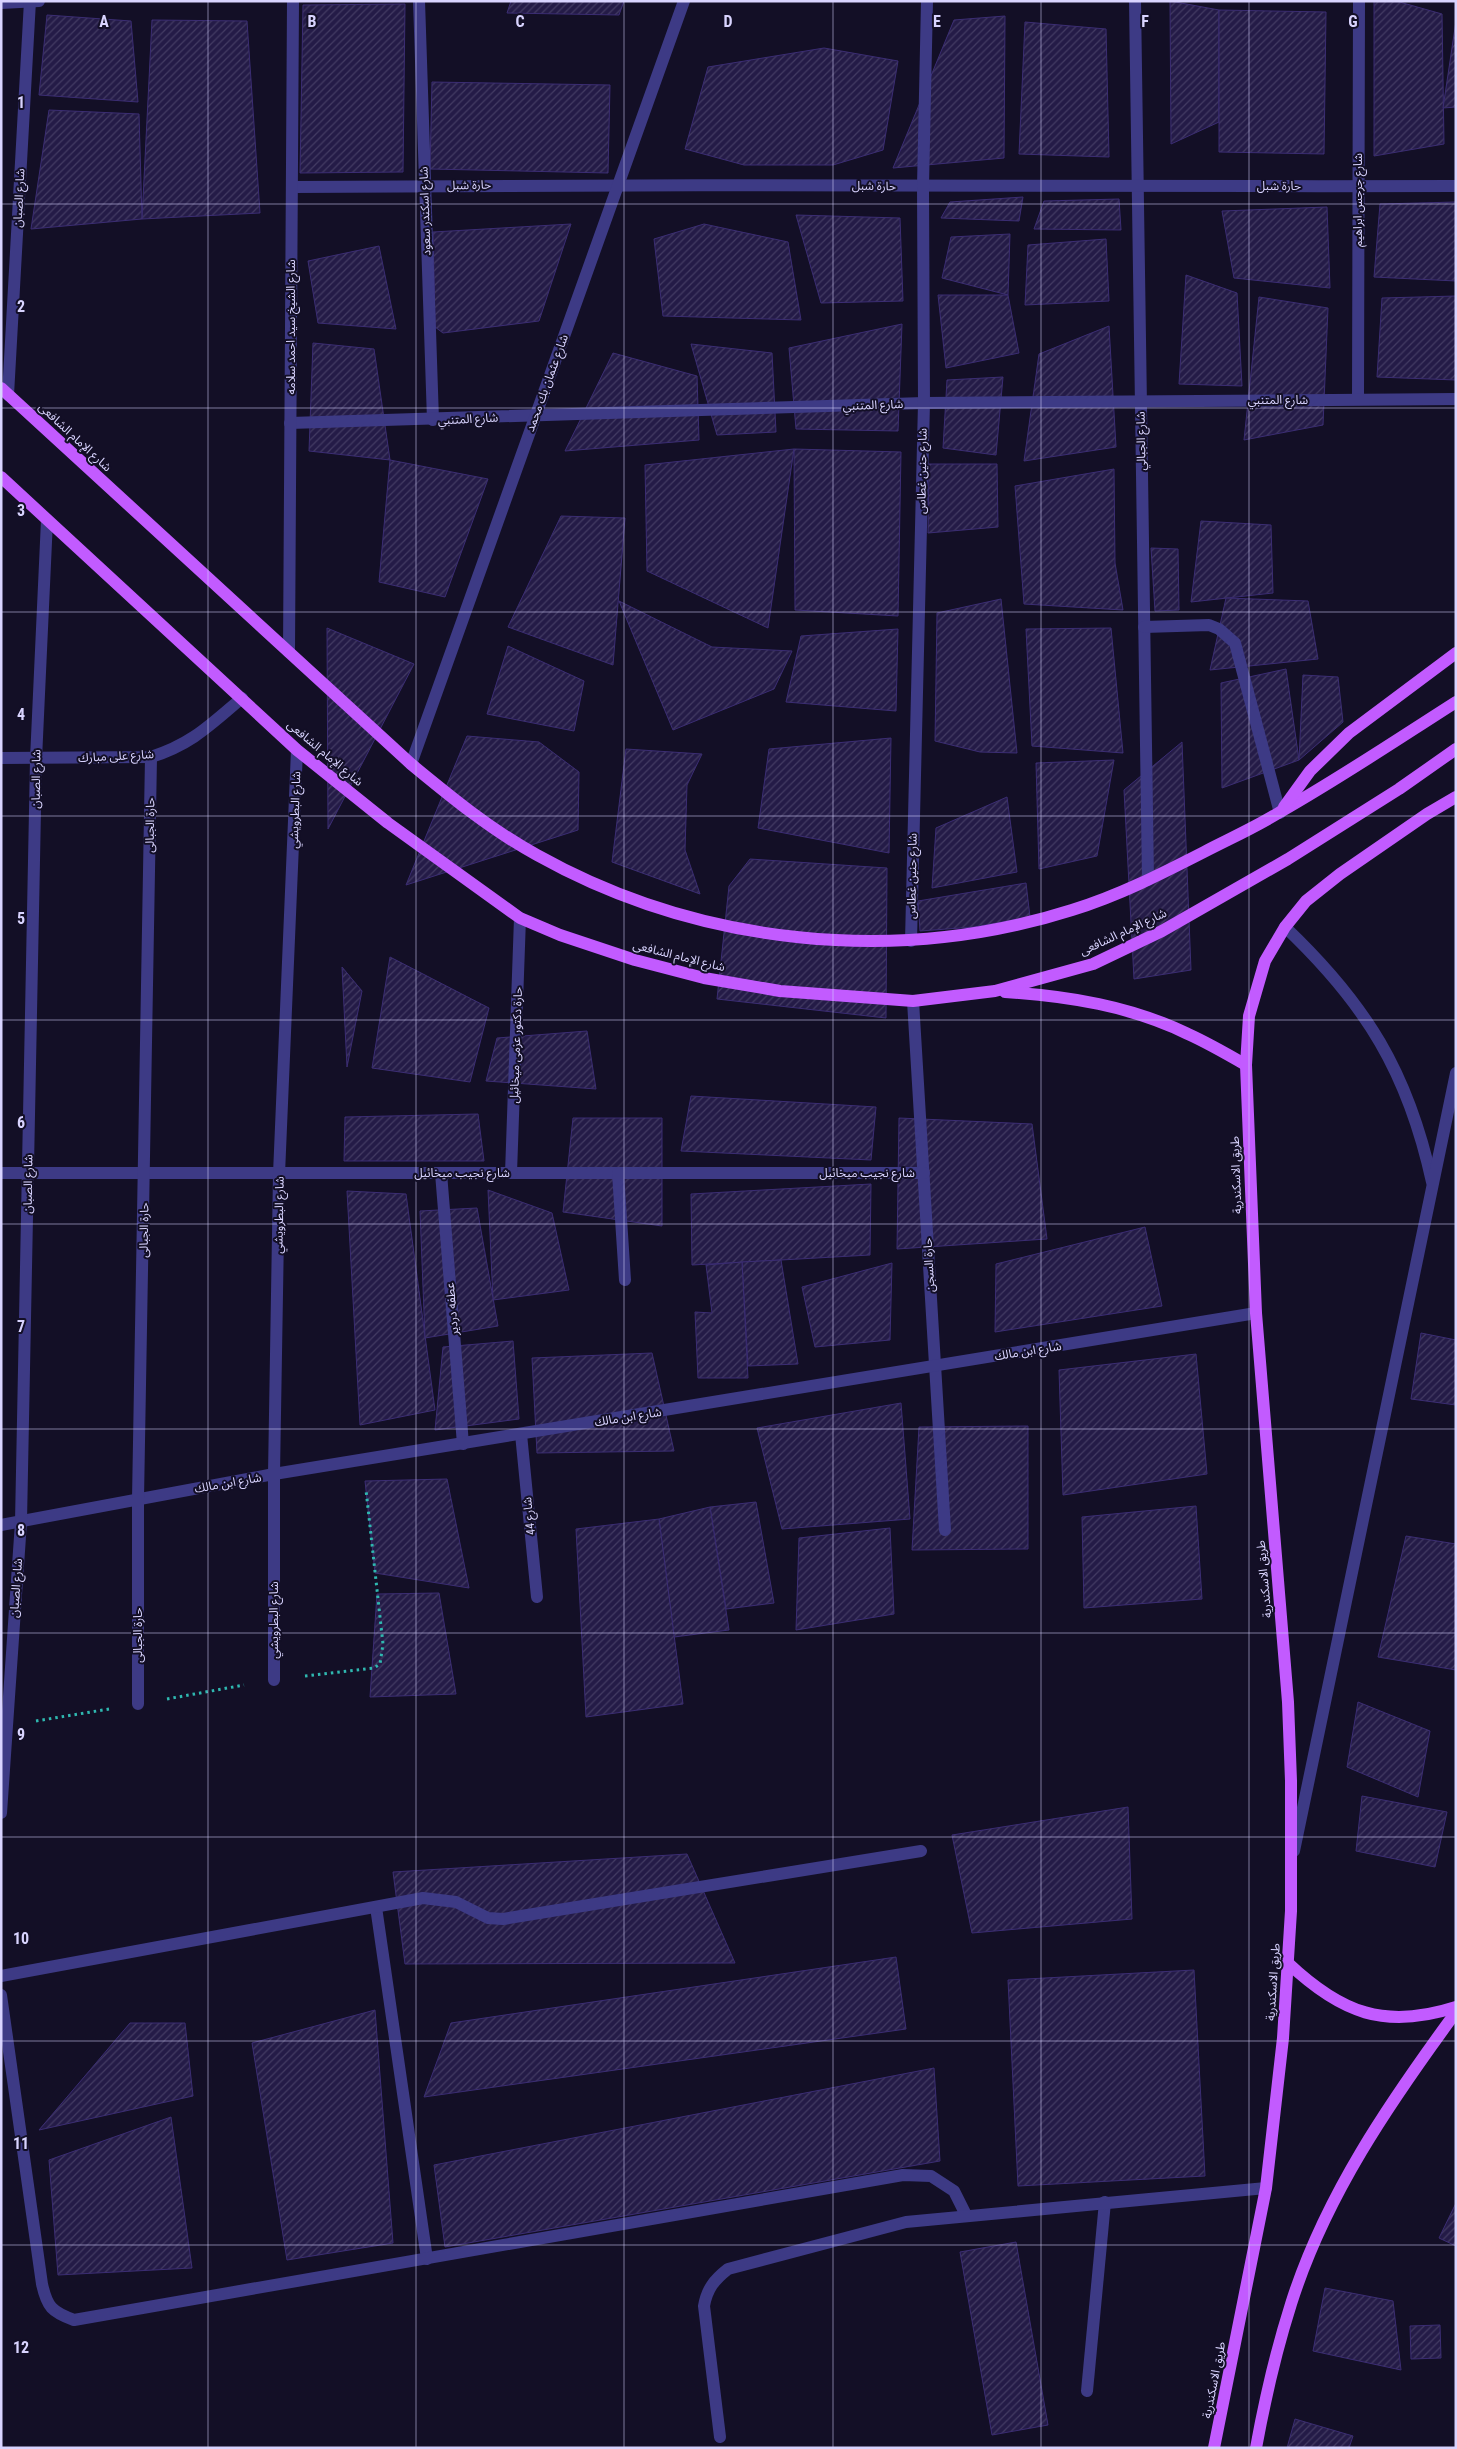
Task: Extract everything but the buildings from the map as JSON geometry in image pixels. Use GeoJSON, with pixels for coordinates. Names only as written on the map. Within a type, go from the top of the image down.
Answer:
{"type":"FeatureCollection","features":[{"type":"Feature","properties":{"kind":"main road","name":"شارع الإمام الشافعى"},"geometry":{"type":"LineString","coordinates":[[5,391],[411,764],[471,813],[537,855],[606,890],[679,915],[756,933],[833,941],[911,941],[992,930],[1072,910],[1148,880],[1280,813],[1455,702]]}},
{"type":"Feature","properties":{"kind":"main road","name":"شارع الإمام الشافعى"},"geometry":{"type":"LineString","coordinates":[[1,477],[297,750],[388,823],[520,918],[560,935],[635,960],[704,978],[780,991],[913,1001],[995,991],[1093,964],[1162,931],[1296,854],[1398,789],[1456,749]]}},
{"type":"Feature","properties":{"kind":"main road","name":"شارع الإمام الشافعى"},"geometry":{"type":"LineString","coordinates":[[1280,813],[1310,771],[1349,733],[1456,653]]}},
{"type":"Feature","properties":{"kind":"main road","name":"طريق الاسكندرية"},"geometry":{"type":"LineString","coordinates":[[1214,2448],[1266,2188],[1283,2038],[1292,1860],[1288,1702],[1256,1313],[1246,1065],[1252,1007],[1265,961],[1285,927],[1306,900],[1427,814],[1456,797]]}},
{"type":"Feature","properties":{"kind":"main road"},"geometry":{"type":"LineString","coordinates":[[995,991],[1061,996],[1126,1010],[1187,1033],[1246,1065]]}},
{"type":"Feature","properties":{"kind":"main road"},"geometry":{"type":"LineString","coordinates":[[1288,1963],[1312,1986],[1338,2003],[1368,2014],[1399,2018],[1431,2015],[1456,2007]]}},
{"type":"Feature","properties":{"kind":"main road"},"geometry":{"type":"LineString","coordinates":[[1256,2448],[1270,2378],[1291,2303],[1321,2229],[1357,2158],[1398,2091],[1456,2012]]}},
{"type":"Feature","properties":{"kind":"street"},"geometry":{"type":"LineString","coordinates":[[1,3],[39,1]]}},
{"type":"Feature","properties":{"kind":"street","name":"شارع الشيخ سيد احمد سلامه"},"geometry":{"type":"LineString","coordinates":[[289,652],[293,1]]}},
{"type":"Feature","properties":{"kind":"street","name":"شارع اسكندر سعود"},"geometry":{"type":"LineString","coordinates":[[419,1],[433,420]]}},
{"type":"Feature","properties":{"kind":"street","name":"شارع عثمان بك محمد"},"geometry":{"type":"LineString","coordinates":[[411,764],[684,1]]}},
{"type":"Feature","properties":{"kind":"street","name":"شارع حنين غطاس"},"geometry":{"type":"LineString","coordinates":[[911,941],[924,403],[923,186],[927,1]]}},
{"type":"Feature","properties":{"kind":"street","name":"شارع الجبالي"},"geometry":{"type":"LineString","coordinates":[[1135,1],[1148,880]]}},
{"type":"Feature","properties":{"kind":"street","name":"شارع جرجس ابراهيم"},"geometry":{"type":"LineString","coordinates":[[1358,400],[1359,1]]}},
{"type":"Feature","properties":{"kind":"street","name":"شارع الصبان"},"geometry":{"type":"LineString","coordinates":[[5,391],[30,2]]}},
{"type":"Feature","properties":{"kind":"street","name":"حارة شبل"},"geometry":{"type":"LineString","coordinates":[[292,186],[619,184],[1456,186]]}},
{"type":"Feature","properties":{"kind":"street","name":"شارع المتنبي"},"geometry":{"type":"LineString","coordinates":[[290,423],[433,420],[924,403],[1456,399]]}},
{"type":"Feature","properties":{"kind":"street","name":"شارع الصبان"},"geometry":{"type":"LineString","coordinates":[[1,1813],[21,1522],[36,759],[47,520]]}},
{"type":"Feature","properties":{"kind":"street"},"geometry":{"type":"LineString","coordinates":[[1144,627],[1209,625],[1219,628],[1235,642],[1280,813]]}},
{"type":"Feature","properties":{"kind":"street","name":"شارع على مبارك"},"geometry":{"type":"LineString","coordinates":[[1,758],[151,757],[174,750],[196,738],[242,698]]}},
{"type":"Feature","properties":{"kind":"street","name":"شارع البطرويشي"},"geometry":{"type":"LineString","coordinates":[[274,1680],[274,1474],[279,1174],[297,750]]}},
{"type":"Feature","properties":{"kind":"street","name":"حارة الجبالى"},"geometry":{"type":"LineString","coordinates":[[138,1704],[138,1499],[151,757]]}},
{"type":"Feature","properties":{"kind":"street","name":"حارة دكتور عزمى ميخائيل"},"geometry":{"type":"LineString","coordinates":[[511,1173],[520,918]]}},
{"type":"Feature","properties":{"kind":"street"},"geometry":{"type":"LineString","coordinates":[[1285,927],[1322,962],[1354,1002],[1382,1045],[1405,1090],[1422,1139],[1433,1188]]}},
{"type":"Feature","properties":{"kind":"street","name":"حارة السجن"},"geometry":{"type":"LineString","coordinates":[[913,1001],[945,1530]]}},
{"type":"Feature","properties":{"kind":"street"},"geometry":{"type":"LineString","coordinates":[[1292,1860],[1456,1073]]}},
{"type":"Feature","properties":{"kind":"street","name":"شارع نجيب ميخائيل"},"geometry":{"type":"LineString","coordinates":[[1,1173],[924,1173]]}},
{"type":"Feature","properties":{"kind":"street","name":"عطفه دردير"},"geometry":{"type":"LineString","coordinates":[[441,1173],[463,1444]]}},
{"type":"Feature","properties":{"kind":"street"},"geometry":{"type":"LineString","coordinates":[[618,1173],[625,1280]]}},
{"type":"Feature","properties":{"kind":"street","name":"شارع ابن مالك"},"geometry":{"type":"LineString","coordinates":[[1,1525],[274,1474],[1256,1313]]}},
{"type":"Feature","properties":{"kind":"street","name":"شارع 44"},"geometry":{"type":"LineString","coordinates":[[521,1434],[537,1597]]}},
{"type":"Feature","properties":{"kind":"street"},"geometry":{"type":"LineString","coordinates":[[1,1976],[423,1898],[456,1902],[488,1918],[504,1919],[921,1851]]}},
{"type":"Feature","properties":{"kind":"street"},"geometry":{"type":"LineString","coordinates":[[376,1907],[427,2259]]}},
{"type":"Feature","properties":{"kind":"street"},"geometry":{"type":"LineString","coordinates":[[1,1995],[42,2284],[46,2301],[58,2314],[74,2320],[903,2175],[931,2176],[954,2191],[966,2215]]}},
{"type":"Feature","properties":{"kind":"street"},"geometry":{"type":"LineString","coordinates":[[720,2437],[704,2306],[707,2292],[715,2280],[728,2269],[906,2222],[1266,2188]]}},
{"type":"Feature","properties":{"kind":"street"},"geometry":{"type":"LineString","coordinates":[[1087,2392],[1105,2202]]}},
{"type":"Feature","properties":{"kind":"path"},"geometry":{"type":"LineString","coordinates":[[6,1727],[274,1680],[374,1668],[380,1664],[383,1644],[363,1460]]}}]}
